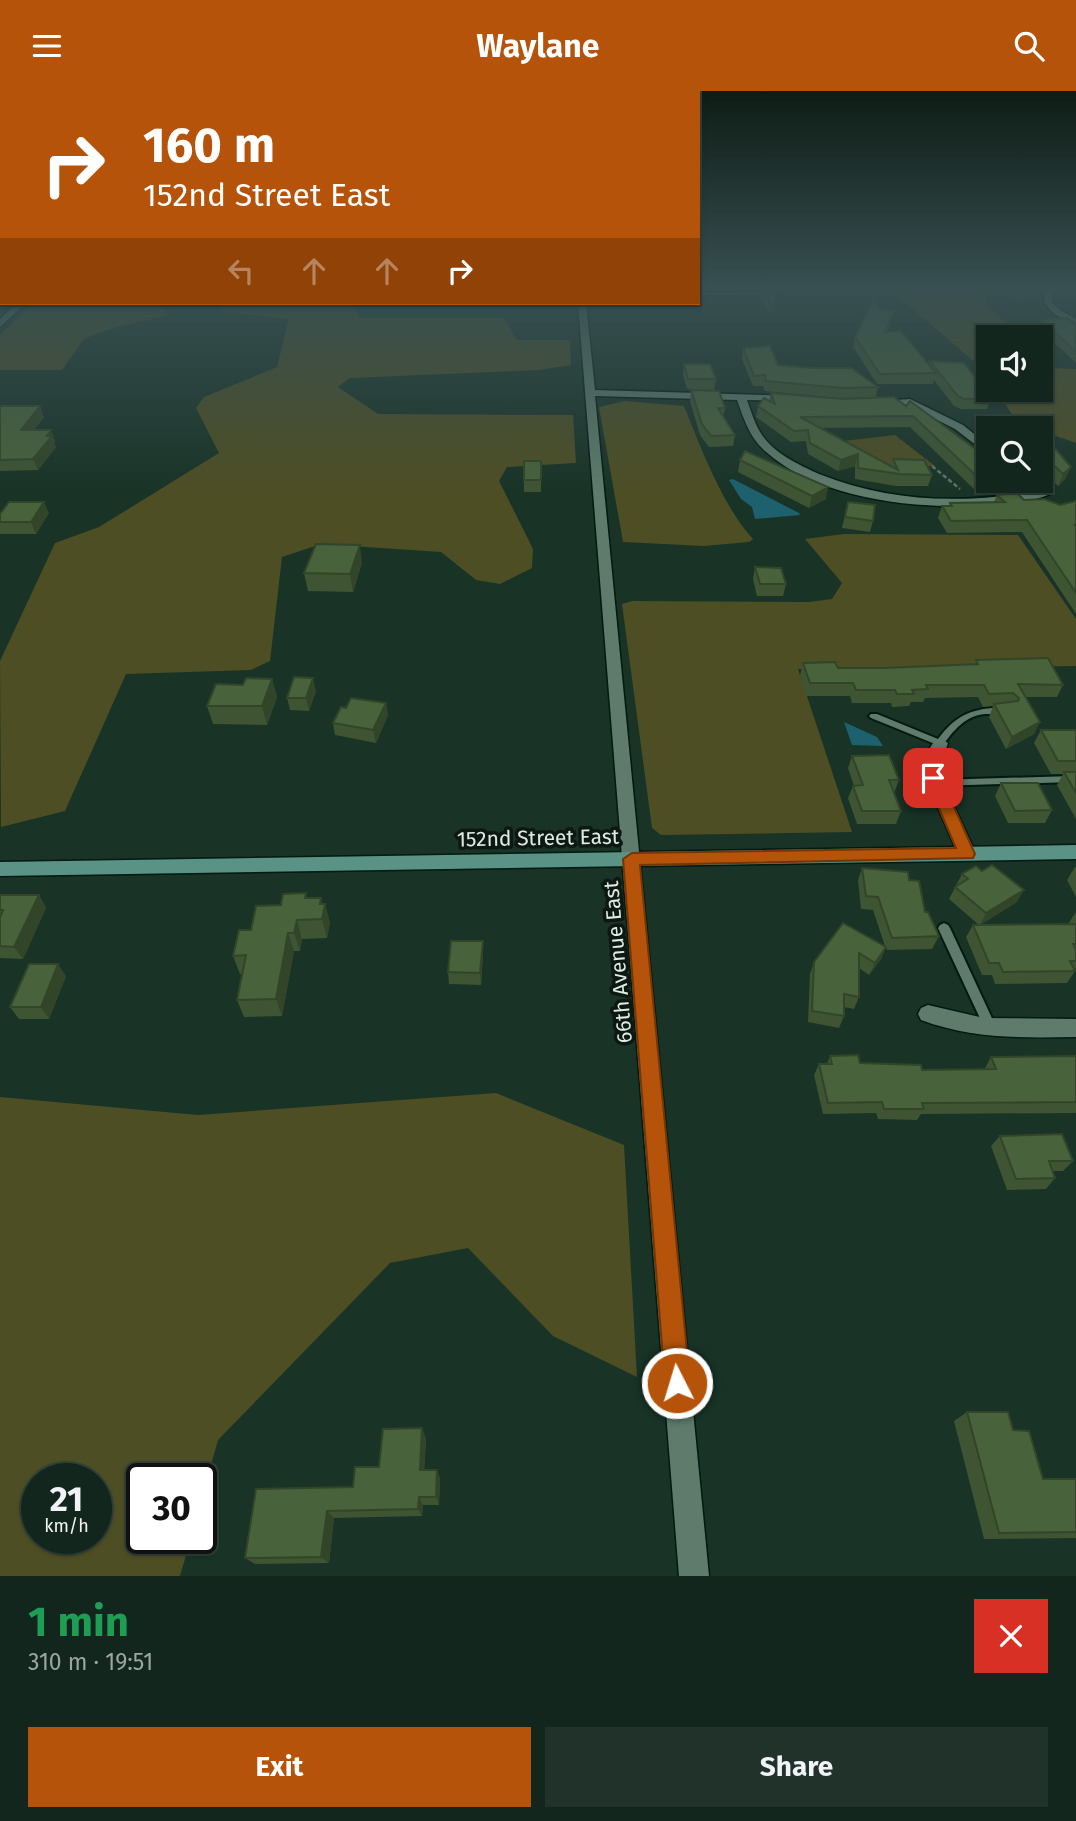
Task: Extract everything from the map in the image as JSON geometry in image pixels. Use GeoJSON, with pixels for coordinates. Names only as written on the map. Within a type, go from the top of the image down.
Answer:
{"type":"FeatureCollection","features":[{"type":"Feature","properties":{"kind":"street","name":"66th Avenue East"},"geometry":{"type":"LineString","coordinates":[[587,355],[694,1576]]}},
{"type":"Feature","properties":{"kind":"street"},"geometry":{"type":"LineString","coordinates":[[590,393],[801,399]]}},
{"type":"Feature","properties":{"kind":"street"},"geometry":{"type":"LineString","coordinates":[[741,397],[753,429],[766,446],[794,467],[847,490],[907,501],[969,502],[1021,498],[1043,493]]}},
{"type":"Feature","properties":{"kind":"street"},"geometry":{"type":"LineString","coordinates":[[872,404],[910,402],[959,427],[976,441]]}},
{"type":"Feature","properties":{"kind":"street"},"geometry":{"type":"LineString","coordinates":[[940,743],[932,766],[936,783],[967,854]]}},
{"type":"Feature","properties":{"kind":"street","name":"152nd Street East"},"geometry":{"type":"LineString","coordinates":[[0,869],[1076,852]]}},
{"type":"Feature","properties":{"kind":"street"},"geometry":{"type":"LineString","coordinates":[[929,1014],[962,1025],[991,1029],[1076,1028]]}},
{"type":"Feature","properties":{"kind":"lane"},"geometry":{"type":"LineString","coordinates":[[874,716],[940,743],[953,725],[963,717],[978,711],[1006,711]]}},
{"type":"Feature","properties":{"kind":"lane"},"geometry":{"type":"LineString","coordinates":[[936,783],[1073,779]]}},
{"type":"Feature","properties":{"kind":"lane"},"geometry":{"type":"LineString","coordinates":[[944,928],[991,1029]]}},
{"type":"Feature","properties":{"kind":"path"},"geometry":{"type":"LineString","coordinates":[[932,466],[956,483],[969,502]]}},
{"type":"Feature","properties":{"kind":"shaded area"},"geometry":{"type":"Polygon","coordinates":[[[0,355],[72,355],[62,370],[0,370],[0,355]]]}},
{"type":"Feature","properties":{"kind":"shaded area"},"geometry":{"type":"Polygon","coordinates":[[[280,355],[571,355],[571,365],[539,370],[350,378],[338,387],[378,414],[573,415],[576,463],[507,467],[499,481],[533,549],[532,568],[500,584],[476,580],[441,552],[321,544],[282,557],[270,661],[251,670],[126,674],[65,811],[1,827],[0,661],[55,543],[99,527],[219,453],[196,408],[204,397],[277,367],[280,355]]]}},
{"type":"Feature","properties":{"kind":"shaded area"},"geometry":{"type":"Polygon","coordinates":[[[967,355],[976,355],[976,363],[967,355]]]}},
{"type":"Feature","properties":{"kind":"shaded area"},"geometry":{"type":"Polygon","coordinates":[[[1053,368],[1076,369],[1076,443],[1053,435],[1053,416],[1013,416],[1004,402],[1053,402],[1053,368]]]}},
{"type":"Feature","properties":{"kind":"shaded area"},"geometry":{"type":"Polygon","coordinates":[[[625,401],[684,406],[722,493],[753,539],[749,542],[704,546],[623,542],[599,407],[625,401]]]}},
{"type":"Feature","properties":{"kind":"shaded area"},"geometry":{"type":"Polygon","coordinates":[[[895,435],[935,466],[884,466],[835,442],[895,435]]]}},
{"type":"Feature","properties":{"kind":"shaded area"},"geometry":{"type":"Polygon","coordinates":[[[844,534],[1018,535],[1076,619],[1076,666],[798,669],[852,832],[661,835],[652,828],[622,604],[632,601],[809,602],[832,599],[842,583],[805,539],[844,534]]]}},
{"type":"Feature","properties":{"kind":"shaded area"},"geometry":{"type":"Polygon","coordinates":[[[496,1093],[624,1145],[637,1377],[553,1336],[468,1248],[390,1263],[218,1440],[212,1463],[126,1463],[126,1554],[186,1554],[180,1576],[0,1576],[0,1097],[198,1115],[496,1093]]]}},
{"type":"Feature","properties":{"kind":"water"},"geometry":{"type":"Polygon","coordinates":[[[733,479],[800,515],[755,519],[752,507],[741,499],[729,480],[733,479]]]}},
{"type":"Feature","properties":{"kind":"water"},"geometry":{"type":"Polygon","coordinates":[[[844,722],[877,737],[883,746],[852,745],[844,722]]]}},
{"type":"Feature","properties":{"kind":"building"},"geometry":{"type":"Polygon","coordinates":[[[746,355],[774,355],[778,365],[851,368],[878,387],[843,388],[766,381],[765,375],[754,376],[746,355]]]}},
{"type":"Feature","properties":{"kind":"building"},"geometry":{"type":"Polygon","coordinates":[[[867,355],[921,355],[936,373],[880,374],[867,355]]]}},
{"type":"Feature","properties":{"kind":"building"},"geometry":{"type":"Polygon","coordinates":[[[930,361],[964,363],[976,379],[976,399],[964,399],[957,395],[930,361]]]}},
{"type":"Feature","properties":{"kind":"building"},"geometry":{"type":"Polygon","coordinates":[[[684,364],[710,364],[716,379],[688,379],[684,364]]]}},
{"type":"Feature","properties":{"kind":"building"},"geometry":{"type":"Polygon","coordinates":[[[691,390],[719,391],[725,408],[718,408],[735,435],[711,436],[702,424],[691,390]]]}},
{"type":"Feature","properties":{"kind":"building"},"geometry":{"type":"Polygon","coordinates":[[[771,393],[842,399],[894,397],[906,406],[910,401],[976,449],[976,476],[913,416],[800,417],[898,470],[893,459],[924,460],[932,475],[858,468],[858,454],[841,460],[810,443],[808,430],[794,431],[758,406],[764,398],[775,404],[771,393]]]}},
{"type":"Feature","properties":{"kind":"building"},"geometry":{"type":"Polygon","coordinates":[[[0,406],[40,406],[21,430],[51,430],[47,436],[52,436],[33,459],[0,460],[0,406]]]}},
{"type":"Feature","properties":{"kind":"building"},"geometry":{"type":"Polygon","coordinates":[[[1053,446],[1071,467],[1063,474],[1053,464],[1053,446]]]}},
{"type":"Feature","properties":{"kind":"building"},"geometry":{"type":"Polygon","coordinates":[[[745,451],[828,487],[812,496],[740,460],[745,451]]]}},
{"type":"Feature","properties":{"kind":"building"},"geometry":{"type":"Polygon","coordinates":[[[524,461],[541,461],[541,480],[524,480],[524,461]]]}},
{"type":"Feature","properties":{"kind":"building"},"geometry":{"type":"Polygon","coordinates":[[[1017,493],[1024,500],[1044,499],[1060,505],[1076,501],[1076,593],[1027,520],[951,521],[942,506],[952,506],[950,503],[1005,502],[997,495],[1017,493]]]}},
{"type":"Feature","properties":{"kind":"building"},"geometry":{"type":"Polygon","coordinates":[[[9,502],[44,502],[31,522],[0,522],[0,514],[9,502]]]}},
{"type":"Feature","properties":{"kind":"building"},"geometry":{"type":"Polygon","coordinates":[[[848,502],[875,505],[873,521],[845,517],[848,502]]]}},
{"type":"Feature","properties":{"kind":"building"},"geometry":{"type":"Polygon","coordinates":[[[316,544],[360,545],[350,574],[304,573],[316,544]]]}},
{"type":"Feature","properties":{"kind":"building"},"geometry":{"type":"Polygon","coordinates":[[[755,567],[781,568],[786,584],[760,584],[755,567]]]}},
{"type":"Feature","properties":{"kind":"building"},"geometry":{"type":"Polygon","coordinates":[[[1048,658],[1063,685],[1018,684],[1040,722],[1012,737],[994,704],[1018,701],[1019,698],[1013,693],[989,694],[984,685],[926,685],[928,689],[912,690],[914,694],[897,694],[895,690],[856,690],[853,683],[810,683],[803,663],[835,662],[838,668],[885,668],[978,664],[976,660],[1048,658]]]}},
{"type":"Feature","properties":{"kind":"building"},"geometry":{"type":"Polygon","coordinates":[[[294,677],[313,678],[306,698],[287,698],[294,677]]]}},
{"type":"Feature","properties":{"kind":"building"},"geometry":{"type":"Polygon","coordinates":[[[246,678],[272,679],[262,706],[207,706],[216,684],[243,685],[246,678]]]}},
{"type":"Feature","properties":{"kind":"building"},"geometry":{"type":"Polygon","coordinates":[[[351,698],[386,703],[373,730],[333,723],[341,707],[346,708],[351,698]]]}},
{"type":"Feature","properties":{"kind":"building"},"geometry":{"type":"Polygon","coordinates":[[[1041,730],[1076,730],[1076,761],[1058,761],[1041,730]]]}},
{"type":"Feature","properties":{"kind":"building"},"geometry":{"type":"Polygon","coordinates":[[[889,755],[899,780],[889,780],[901,811],[862,811],[853,786],[863,785],[852,756],[889,755]]]}},
{"type":"Feature","properties":{"kind":"building"},"geometry":{"type":"Polygon","coordinates":[[[1064,772],[1076,772],[1076,793],[1064,772]]]}},
{"type":"Feature","properties":{"kind":"building"},"geometry":{"type":"Polygon","coordinates":[[[1001,783],[1038,783],[1052,810],[1015,811],[1001,783]]]}},
{"type":"Feature","properties":{"kind":"building"},"geometry":{"type":"Polygon","coordinates":[[[992,865],[1024,890],[986,913],[955,887],[968,879],[962,874],[976,866],[982,871],[992,865]]]}},
{"type":"Feature","properties":{"kind":"building"},"geometry":{"type":"Polygon","coordinates":[[[862,868],[908,872],[909,880],[919,881],[925,912],[928,912],[939,936],[892,938],[878,897],[866,896],[862,868]]]}},
{"type":"Feature","properties":{"kind":"building"},"geometry":{"type":"Polygon","coordinates":[[[306,893],[305,898],[321,898],[320,904],[325,904],[322,919],[297,920],[294,933],[288,933],[276,999],[237,1000],[246,955],[233,956],[239,930],[251,930],[256,906],[281,905],[283,894],[306,893]]]}},
{"type":"Feature","properties":{"kind":"building"},"geometry":{"type":"Polygon","coordinates":[[[0,895],[39,895],[14,947],[0,946],[0,917],[3,910],[0,910],[0,895]]]}},
{"type":"Feature","properties":{"kind":"building"},"geometry":{"type":"Polygon","coordinates":[[[843,923],[886,947],[875,963],[859,953],[859,997],[844,994],[844,1016],[812,1011],[814,962],[843,923]]]}},
{"type":"Feature","properties":{"kind":"building"},"geometry":{"type":"Polygon","coordinates":[[[1076,924],[1076,944],[1073,944],[1076,961],[1070,961],[1075,971],[1003,972],[999,963],[989,963],[973,925],[1076,924]]]}},
{"type":"Feature","properties":{"kind":"building"},"geometry":{"type":"Polygon","coordinates":[[[451,941],[483,941],[480,973],[448,972],[451,941]]]}},
{"type":"Feature","properties":{"kind":"building"},"geometry":{"type":"Polygon","coordinates":[[[29,964],[58,964],[41,1007],[10,1007],[29,964]]]}},
{"type":"Feature","properties":{"kind":"building"},"geometry":{"type":"Polygon","coordinates":[[[858,1055],[860,1063],[921,1065],[922,1070],[996,1069],[991,1057],[1076,1056],[1076,1102],[922,1103],[924,1109],[884,1109],[882,1102],[828,1103],[819,1064],[832,1064],[830,1056],[858,1055]]]}},
{"type":"Feature","properties":{"kind":"building"},"geometry":{"type":"Polygon","coordinates":[[[1062,1134],[1073,1161],[1049,1161],[1055,1178],[1016,1179],[1000,1136],[1062,1134]]]}},
{"type":"Feature","properties":{"kind":"building"},"geometry":{"type":"Polygon","coordinates":[[[967,1412],[1008,1412],[1013,1430],[1029,1431],[1043,1479],[1076,1479],[1076,1532],[999,1533],[967,1412]]]}},
{"type":"Feature","properties":{"kind":"building"},"geometry":{"type":"Polygon","coordinates":[[[422,1428],[420,1470],[437,1470],[436,1497],[419,1497],[418,1509],[327,1511],[321,1557],[245,1558],[256,1489],[353,1487],[355,1467],[379,1467],[383,1429],[422,1428]]]}},
{"type":"Feature","properties":{"kind":"route"},"geometry":{"type":"LineString","coordinates":[[677,1383],[632,859],[967,854],[933,778]]}}]}
